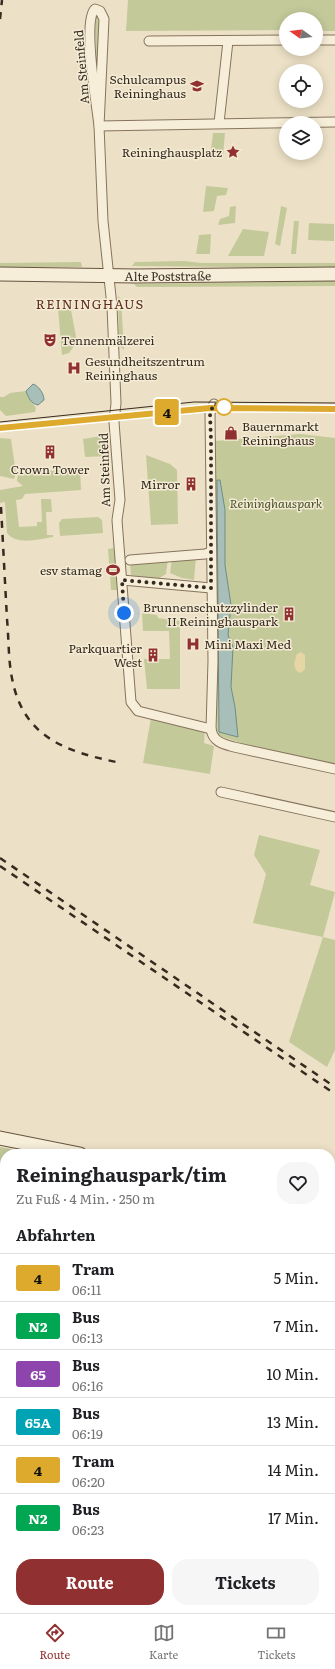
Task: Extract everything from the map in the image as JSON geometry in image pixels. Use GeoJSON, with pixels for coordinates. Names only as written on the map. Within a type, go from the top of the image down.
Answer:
{"type":"FeatureCollection","features":[{"type":"Feature","properties":{"kind":"main road","name":"Alte Poststraße"},"geometry":{"type":"LineString","coordinates":[[0,274],[335,274]]}},
{"type":"Feature","properties":{"kind":"main road"},"geometry":{"type":"LineString","coordinates":[[0,1138],[55,1149]]}},
{"type":"Feature","properties":{"kind":"street","name":"Am Steinfeld"},"geometry":{"type":"LineString","coordinates":[[99,126],[104,19],[100,11],[95,9],[92,12],[89,29],[99,126],[103,221],[109,275],[116,403],[114,422],[120,500],[117,520],[131,702],[133,707],[138,711],[212,729]]}},
{"type":"Feature","properties":{"kind":"street"},"geometry":{"type":"LineString","coordinates":[[149,41],[279,40]]}},
{"type":"Feature","properties":{"kind":"street"},"geometry":{"type":"LineString","coordinates":[[323,40],[335,40]]}},
{"type":"Feature","properties":{"kind":"street"},"geometry":{"type":"LineString","coordinates":[[219,123],[228,41]]}},
{"type":"Feature","properties":{"kind":"street"},"geometry":{"type":"LineString","coordinates":[[99,126],[335,122]]}},
{"type":"Feature","properties":{"kind":"street"},"geometry":{"type":"LineString","coordinates":[[214,404],[210,413],[213,661],[212,729],[216,740],[225,744],[335,769]]}},
{"type":"Feature","properties":{"kind":"street"},"geometry":{"type":"LineString","coordinates":[[130,560],[204,554],[211,552]]}},
{"type":"Feature","properties":{"kind":"street"},"geometry":{"type":"LineString","coordinates":[[122,580],[211,588]]}},
{"type":"Feature","properties":{"kind":"street"},"geometry":{"type":"LineString","coordinates":[[221,792],[335,817]]}},
{"type":"Feature","properties":{"kind":"green space"},"geometry":{"type":"Polygon","coordinates":[[[128,0],[335,0],[335,31],[323,31],[323,12],[279,12],[279,30],[126,31],[128,0]]]}},
{"type":"Feature","properties":{"kind":"green space"},"geometry":{"type":"Polygon","coordinates":[[[94,15],[97,16],[99,23],[98,97],[94,15]]]}},
{"type":"Feature","properties":{"kind":"green space"},"geometry":{"type":"Polygon","coordinates":[[[213,133],[225,133],[223,156],[210,159],[213,133]]]}},
{"type":"Feature","properties":{"kind":"green space"},"geometry":{"type":"Polygon","coordinates":[[[206,186],[228,188],[226,195],[217,196],[214,211],[203,212],[206,186]]]}},
{"type":"Feature","properties":{"kind":"green space"},"geometry":{"type":"Polygon","coordinates":[[[236,206],[235,223],[218,225],[220,219],[229,216],[230,207],[236,206]]]}},
{"type":"Feature","properties":{"kind":"green space"},"geometry":{"type":"Polygon","coordinates":[[[281,206],[287,208],[280,246],[275,244],[281,206]]]}},
{"type":"Feature","properties":{"kind":"green space"},"geometry":{"type":"Polygon","coordinates":[[[294,221],[299,221],[296,254],[291,254],[294,221]]]}},
{"type":"Feature","properties":{"kind":"green space"},"geometry":{"type":"Polygon","coordinates":[[[309,223],[334,224],[334,241],[308,240],[309,223]]]}},
{"type":"Feature","properties":{"kind":"green space"},"geometry":{"type":"Polygon","coordinates":[[[243,229],[269,232],[264,256],[228,256],[243,229]]]}},
{"type":"Feature","properties":{"kind":"green space"},"geometry":{"type":"Polygon","coordinates":[[[211,234],[210,254],[196,254],[199,235],[211,234]]]}},
{"type":"Feature","properties":{"kind":"green space"},"geometry":{"type":"Polygon","coordinates":[[[184,261],[202,263],[335,263],[335,268],[132,266],[135,262],[184,261]]]}},
{"type":"Feature","properties":{"kind":"green space"},"geometry":{"type":"Polygon","coordinates":[[[81,262],[82,267],[0,267],[0,263],[81,262]]]}},
{"type":"Feature","properties":{"kind":"green space"},"geometry":{"type":"Polygon","coordinates":[[[335,281],[335,286],[137,287],[134,284],[335,281]]]}},
{"type":"Feature","properties":{"kind":"green space"},"geometry":{"type":"Polygon","coordinates":[[[118,296],[121,299],[124,350],[120,346],[119,340],[118,296]]]}},
{"type":"Feature","properties":{"kind":"green space"},"geometry":{"type":"Polygon","coordinates":[[[68,307],[71,310],[77,342],[69,353],[62,355],[58,308],[68,307]]]}},
{"type":"Feature","properties":{"kind":"green space"},"geometry":{"type":"Polygon","coordinates":[[[26,391],[36,408],[35,412],[6,416],[0,410],[0,397],[4,397],[10,393],[26,391]]]}},
{"type":"Feature","properties":{"kind":"green space","name":"Reininghauspark"},"geometry":{"type":"Polygon","coordinates":[[[300,434],[335,438],[335,764],[247,745],[217,735],[215,441],[300,434]]]}},
{"type":"Feature","properties":{"kind":"green space"},"geometry":{"type":"Polygon","coordinates":[[[107,435],[109,456],[85,457],[83,439],[107,435]]]}},
{"type":"Feature","properties":{"kind":"green space"},"geometry":{"type":"Polygon","coordinates":[[[0,438],[11,439],[16,474],[14,479],[0,476],[0,438]]]}},
{"type":"Feature","properties":{"kind":"green space"},"geometry":{"type":"Polygon","coordinates":[[[146,455],[170,464],[177,470],[178,524],[151,525],[146,455]]]}},
{"type":"Feature","properties":{"kind":"green space"},"geometry":{"type":"Polygon","coordinates":[[[80,468],[81,490],[25,494],[22,499],[16,500],[19,527],[37,526],[37,522],[42,522],[41,499],[51,499],[52,512],[46,512],[47,535],[53,535],[53,537],[22,541],[11,537],[7,533],[5,502],[0,503],[0,490],[23,486],[17,481],[18,474],[80,468]]]}},
{"type":"Feature","properties":{"kind":"green space"},"geometry":{"type":"Polygon","coordinates":[[[98,517],[102,520],[103,533],[60,536],[59,523],[62,519],[98,517]]]}},
{"type":"Feature","properties":{"kind":"green space","name":"esv stamag"},"geometry":{"type":"Polygon","coordinates":[[[114,548],[119,590],[111,590],[108,549],[114,548]]]}},
{"type":"Feature","properties":{"kind":"green space"},"geometry":{"type":"Polygon","coordinates":[[[196,557],[194,580],[182,578],[170,573],[172,559],[196,557]]]}},
{"type":"Feature","properties":{"kind":"green space"},"geometry":{"type":"Polygon","coordinates":[[[168,559],[166,574],[158,579],[131,575],[130,562],[168,559]]]}},
{"type":"Feature","properties":{"kind":"green space"},"geometry":{"type":"Polygon","coordinates":[[[142,613],[157,615],[158,618],[180,621],[180,689],[147,689],[144,659],[170,659],[169,631],[143,631],[142,613]]]}},
{"type":"Feature","properties":{"kind":"green space"},"geometry":{"type":"Polygon","coordinates":[[[151,718],[205,730],[204,743],[214,746],[210,774],[143,763],[151,718]]]}},
{"type":"Feature","properties":{"kind":"green space"},"geometry":{"type":"Polygon","coordinates":[[[259,835],[320,850],[310,885],[335,892],[323,937],[253,923],[266,874],[254,855],[259,835]]]}},
{"type":"Feature","properties":{"kind":"green space"},"geometry":{"type":"Polygon","coordinates":[[[323,937],[335,940],[335,1050],[327,1067],[289,1042],[323,937]]]}},
{"type":"Feature","properties":{"kind":"green space"},"geometry":{"type":"Polygon","coordinates":[[[0,1147],[10,1149],[0,1149],[0,1147]]]}},
{"type":"Feature","properties":{"kind":"sand"},"geometry":{"type":"Polygon","coordinates":[[[301,652],[305,655],[305,669],[301,673],[296,670],[294,665],[297,654],[301,652]]]}},
{"type":"Feature","properties":{"kind":"water"},"geometry":{"type":"Polygon","coordinates":[[[33,384],[39,388],[44,398],[44,400],[38,405],[32,402],[26,391],[33,384]]]}},
{"type":"Feature","properties":{"kind":"water"},"geometry":{"type":"Polygon","coordinates":[[[217,480],[220,480],[225,510],[225,565],[231,605],[228,635],[233,647],[231,687],[238,737],[219,732],[217,480]]]}},
{"type":"Feature","properties":{"kind":"tram line"},"geometry":{"type":"LineString","coordinates":[[0,422],[194,402],[335,403]]}},
{"type":"Feature","properties":{"kind":"tram line","name":"4"},"geometry":{"type":"LineString","coordinates":[[0,428],[221,407],[335,409]]}},
{"type":"Feature","properties":{"kind":"tram line"},"geometry":{"type":"LineString","coordinates":[[26,425],[217,408]]}},
{"type":"Feature","properties":{"kind":"railway"},"geometry":{"type":"LineString","coordinates":[[0,19],[2,0]]}},
{"type":"Feature","properties":{"kind":"railway"},"geometry":{"type":"LineString","coordinates":[[1,507],[9,659],[11,675],[19,702],[27,717],[38,730],[51,739],[65,747],[81,753],[116,762]]}},
{"type":"Feature","properties":{"kind":"railway"},"geometry":{"type":"LineString","coordinates":[[0,858],[335,1087]]}},
{"type":"Feature","properties":{"kind":"railway"},"geometry":{"type":"LineString","coordinates":[[0,866],[335,1094]]}},
{"type":"Feature","properties":{"kind":"place","name":"Schulcampus Reininghaus"},"geometry":{"type":"Point","coordinates":[197,86]}},
{"type":"Feature","properties":{"kind":"place","name":"Reininghausplatz"},"geometry":{"type":"Point","coordinates":[233,152]}},
{"type":"Feature","properties":{"kind":"place","name":"Tennenmälzerei"},"geometry":{"type":"Point","coordinates":[50,340]}},
{"type":"Feature","properties":{"kind":"place","name":"Gesundheitszentrum Reininghaus"},"geometry":{"type":"Point","coordinates":[74,368]}},
{"type":"Feature","properties":{"kind":"place","name":"Bauernmarkt Reininghaus"},"geometry":{"type":"Point","coordinates":[231,433]}},
{"type":"Feature","properties":{"kind":"place","name":"Crown Tower"},"geometry":{"type":"Point","coordinates":[50,452]}},
{"type":"Feature","properties":{"kind":"place","name":"Mirror"},"geometry":{"type":"Point","coordinates":[191,484]}},
{"type":"Feature","properties":{"kind":"place","name":"esv stamag"},"geometry":{"type":"Point","coordinates":[113,570]}},
{"type":"Feature","properties":{"kind":"place","name":"Brunnenschutzzylinder II Reininghauspark"},"geometry":{"type":"Point","coordinates":[289,614]}},
{"type":"Feature","properties":{"kind":"place","name":"Mini Maxi Med"},"geometry":{"type":"Point","coordinates":[193,644]}},
{"type":"Feature","properties":{"kind":"place","name":"Parkquartier West"},"geometry":{"type":"Point","coordinates":[153,655]}},
{"type":"Feature","properties":{"kind":"district","name":"REININGHAUS"},"geometry":{"type":"Point","coordinates":[90,303]}},
{"type":"Feature","properties":{"kind":"route"},"geometry":{"type":"LineString","coordinates":[[124,613],[122,580],[211,588],[210,413],[214,404],[224,407]]}}]}
